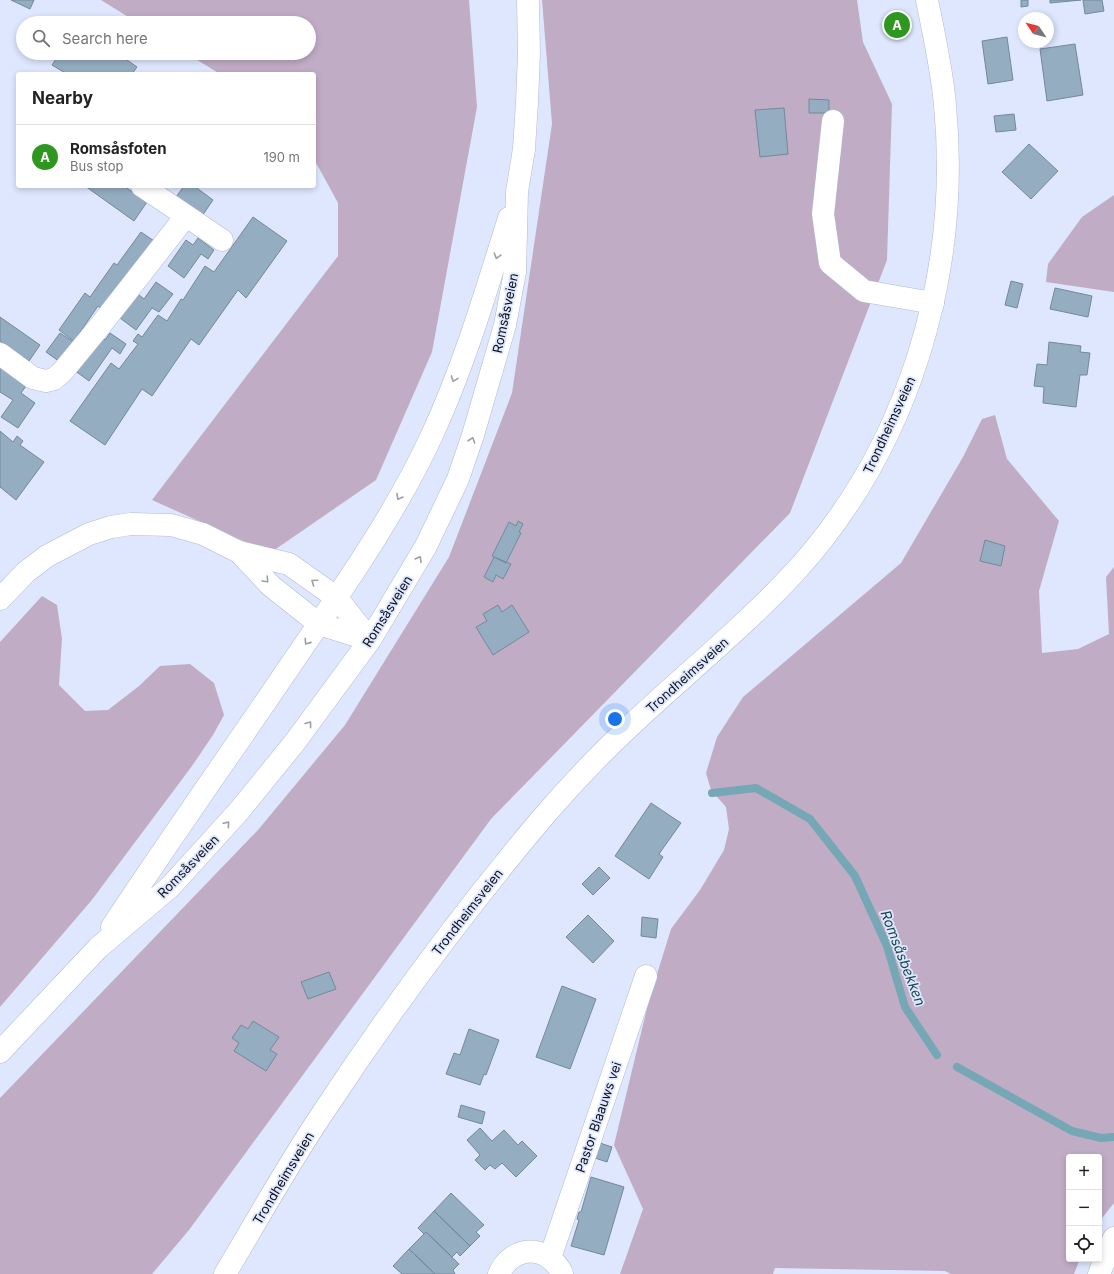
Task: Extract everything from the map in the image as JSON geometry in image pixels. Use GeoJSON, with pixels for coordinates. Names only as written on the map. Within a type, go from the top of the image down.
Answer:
{"type":"FeatureCollection","features":[{"type":"Feature","properties":{"kind":"main road","name":"Romsåsveien"},"geometry":{"type":"LineString","coordinates":[[0,1052],[98,948],[170,887],[239,811],[295,742],[370,640],[426,546],[458,479],[473,435],[505,325],[515,272],[517,192],[524,149],[527,95],[529,53],[528,0]]}},
{"type":"Feature","properties":{"kind":"main road","name":"Trondheimsveien"},"geometry":{"type":"LineString","coordinates":[[225,1274],[285,1173],[359,1060],[428,962],[525,840],[569,789],[627,729],[720,645],[794,573],[836,521],[873,463],[899,410],[913,376],[925,340],[940,262],[945,220],[947,144],[946,106],[940,65],[927,0]]}},
{"type":"Feature","properties":{"kind":"main road"},"geometry":{"type":"LineString","coordinates":[[833,120],[823,214],[830,264],[864,291],[933,303]]}},
{"type":"Feature","properties":{"kind":"main road"},"geometry":{"type":"LineString","coordinates":[[145,188],[222,240]]}},
{"type":"Feature","properties":{"kind":"main road","name":"Romsåsveien"},"geometry":{"type":"LineString","coordinates":[[98,948],[151,868],[337,598],[382,527],[432,434],[470,336],[517,192]]}},
{"type":"Feature","properties":{"kind":"main road"},"geometry":{"type":"LineString","coordinates":[[0,354],[33,378],[46,381],[54,379],[63,371],[100,326],[186,216]]}},
{"type":"Feature","properties":{"kind":"main road"},"geometry":{"type":"LineString","coordinates":[[0,599],[26,572],[47,556],[89,534],[111,527],[151,523],[171,525],[203,534],[239,552],[289,564],[337,598],[370,640]]}},
{"type":"Feature","properties":{"kind":"main road"},"geometry":{"type":"LineString","coordinates":[[239,552],[272,586],[319,624],[370,640]]}},
{"type":"Feature","properties":{"kind":"main road","name":"Pastor Blaauws vei"},"geometry":{"type":"LineString","coordinates":[[500,1274],[508,1260],[522,1252],[531,1251],[540,1253],[556,1266],[646,976]]}},
{"type":"Feature","properties":{"kind":"main road"},"geometry":{"type":"LineString","coordinates":[[1099,1274],[1114,1239]]}},
{"type":"Feature","properties":{"kind":"shaded area"},"geometry":{"type":"Polygon","coordinates":[[[101,0],[469,0],[477,107],[432,352],[376,480],[270,553],[152,500],[338,256],[338,203],[316,163],[316,72],[217,72],[197,60],[316,60],[316,16],[127,16],[101,0]]]}},
{"type":"Feature","properties":{"kind":"shaded area"},"geometry":{"type":"Polygon","coordinates":[[[542,0],[857,0],[863,42],[892,104],[887,260],[790,513],[491,819],[189,1230],[152,1274],[0,1274],[0,1098],[258,830],[345,725],[449,557],[512,393],[552,124],[542,0]]]}},
{"type":"Feature","properties":{"kind":"shaded area"},"geometry":{"type":"Polygon","coordinates":[[[1114,195],[1114,292],[1046,282],[1048,264],[1082,217],[1114,195]]]}},
{"type":"Feature","properties":{"kind":"shaded area"},"geometry":{"type":"Polygon","coordinates":[[[995,415],[1007,459],[1059,521],[1039,591],[1042,653],[1078,649],[1109,634],[1106,577],[1114,567],[1114,1203],[1102,1218],[1102,1154],[1066,1154],[1066,1262],[1079,1262],[1074,1274],[951,1274],[945,1271],[775,1268],[773,1274],[620,1274],[643,1209],[614,1145],[649,1000],[671,929],[700,890],[724,850],[729,829],[726,807],[711,790],[706,773],[717,737],[743,697],[901,563],[963,457],[982,419],[995,415]]]}},
{"type":"Feature","properties":{"kind":"shaded area"},"geometry":{"type":"Polygon","coordinates":[[[42,596],[57,605],[62,639],[59,685],[85,711],[108,710],[139,686],[160,666],[190,664],[214,683],[224,715],[213,735],[192,766],[91,901],[0,1007],[0,642],[42,596]]]}},
{"type":"Feature","properties":{"kind":"building"},"geometry":{"type":"Polygon","coordinates":[[[11,0],[34,0],[30,9],[11,0]]]}},
{"type":"Feature","properties":{"kind":"building"},"geometry":{"type":"Polygon","coordinates":[[[1021,0],[1028,0],[1028,6],[1021,7],[1021,0]]]}},
{"type":"Feature","properties":{"kind":"building"},"geometry":{"type":"Polygon","coordinates":[[[1050,0],[1081,0],[1050,3],[1050,0]]]}},
{"type":"Feature","properties":{"kind":"building"},"geometry":{"type":"Polygon","coordinates":[[[1083,0],[1102,0],[1104,11],[1085,14],[1083,0]]]}},
{"type":"Feature","properties":{"kind":"building"},"geometry":{"type":"Polygon","coordinates":[[[1007,37],[1013,80],[988,84],[982,41],[1007,37]]]}},
{"type":"Feature","properties":{"kind":"building"},"geometry":{"type":"Polygon","coordinates":[[[1075,44],[1083,95],[1047,101],[1040,49],[1075,44]]]}},
{"type":"Feature","properties":{"kind":"building"},"geometry":{"type":"Polygon","coordinates":[[[55,60],[127,60],[137,67],[133,72],[64,72],[52,65],[55,60]]]}},
{"type":"Feature","properties":{"kind":"building"},"geometry":{"type":"Polygon","coordinates":[[[809,99],[829,100],[829,113],[809,113],[809,99]]]}},
{"type":"Feature","properties":{"kind":"building"},"geometry":{"type":"Polygon","coordinates":[[[784,108],[788,154],[760,157],[755,110],[784,108]]]}},
{"type":"Feature","properties":{"kind":"building"},"geometry":{"type":"Polygon","coordinates":[[[1014,114],[1016,130],[996,132],[994,116],[1014,114]]]}},
{"type":"Feature","properties":{"kind":"building"},"geometry":{"type":"Polygon","coordinates":[[[1029,144],[1058,171],[1031,199],[1002,172],[1029,144]]]}},
{"type":"Feature","properties":{"kind":"building"},"geometry":{"type":"Polygon","coordinates":[[[88,188],[127,188],[147,202],[134,221],[88,188]]]}},
{"type":"Feature","properties":{"kind":"building"},"geometry":{"type":"Polygon","coordinates":[[[183,188],[197,188],[213,200],[202,216],[176,197],[183,188]]]}},
{"type":"Feature","properties":{"kind":"building"},"geometry":{"type":"Polygon","coordinates":[[[253,217],[287,241],[246,298],[238,290],[199,345],[191,339],[152,396],[142,389],[105,445],[70,421],[111,363],[119,369],[138,344],[133,341],[138,334],[142,337],[158,315],[167,321],[181,299],[183,300],[205,266],[214,272],[253,217]]]}},
{"type":"Feature","properties":{"kind":"building"},"geometry":{"type":"Polygon","coordinates":[[[141,232],[157,243],[105,311],[98,306],[74,341],[59,330],[85,293],[90,297],[114,263],[117,265],[141,232]]]}},
{"type":"Feature","properties":{"kind":"building"},"geometry":{"type":"Polygon","coordinates":[[[198,238],[214,250],[208,259],[201,254],[184,278],[168,266],[186,240],[193,245],[198,238]]]}},
{"type":"Feature","properties":{"kind":"building"},"geometry":{"type":"Polygon","coordinates":[[[1011,281],[1023,284],[1017,308],[1005,305],[1011,281]]]}},
{"type":"Feature","properties":{"kind":"building"},"geometry":{"type":"Polygon","coordinates":[[[156,282],[173,294],[159,312],[152,308],[136,330],[120,318],[138,294],[144,299],[156,282]]]}},
{"type":"Feature","properties":{"kind":"building"},"geometry":{"type":"Polygon","coordinates":[[[1055,288],[1092,296],[1088,317],[1050,309],[1055,288]]]}},
{"type":"Feature","properties":{"kind":"building"},"geometry":{"type":"Polygon","coordinates":[[[0,317],[40,345],[29,361],[0,341],[0,317]]]}},
{"type":"Feature","properties":{"kind":"building"},"geometry":{"type":"Polygon","coordinates":[[[60,333],[74,342],[60,362],[46,352],[60,333]]]}},
{"type":"Feature","properties":{"kind":"building"},"geometry":{"type":"Polygon","coordinates":[[[110,333],[126,344],[120,354],[112,348],[89,381],[74,370],[98,335],[105,340],[110,333]]]}},
{"type":"Feature","properties":{"kind":"building"},"geometry":{"type":"Polygon","coordinates":[[[1049,342],[1081,346],[1080,352],[1090,353],[1087,375],[1080,375],[1076,407],[1043,403],[1044,387],[1034,386],[1037,364],[1047,365],[1049,342]]]}},
{"type":"Feature","properties":{"kind":"building"},"geometry":{"type":"Polygon","coordinates":[[[0,367],[26,386],[21,393],[35,403],[18,428],[1,417],[13,400],[0,392],[0,367]]]}},
{"type":"Feature","properties":{"kind":"building"},"geometry":{"type":"Polygon","coordinates":[[[0,431],[13,442],[17,436],[23,441],[20,445],[44,462],[16,500],[0,487],[0,431]]]}},
{"type":"Feature","properties":{"kind":"building"},"geometry":{"type":"Polygon","coordinates":[[[518,521],[523,524],[519,532],[521,533],[506,563],[492,556],[509,522],[516,526],[518,521]]]}},
{"type":"Feature","properties":{"kind":"building"},"geometry":{"type":"Polygon","coordinates":[[[985,540],[1005,546],[1001,566],[980,561],[985,540]]]}},
{"type":"Feature","properties":{"kind":"building"},"geometry":{"type":"Polygon","coordinates":[[[494,557],[511,564],[503,579],[496,575],[493,582],[484,577],[494,557]]]}},
{"type":"Feature","properties":{"kind":"building"},"geometry":{"type":"Polygon","coordinates":[[[498,605],[502,612],[512,605],[529,632],[493,655],[476,627],[487,621],[483,614],[498,605]]]}},
{"type":"Feature","properties":{"kind":"building"},"geometry":{"type":"Polygon","coordinates":[[[651,803],[681,823],[659,854],[663,857],[649,879],[615,856],[651,803]]]}},
{"type":"Feature","properties":{"kind":"building"},"geometry":{"type":"Polygon","coordinates":[[[599,867],[610,878],[593,895],[582,884],[599,867]]]}},
{"type":"Feature","properties":{"kind":"building"},"geometry":{"type":"Polygon","coordinates":[[[588,915],[614,941],[593,963],[566,937],[588,915]]]}},
{"type":"Feature","properties":{"kind":"building"},"geometry":{"type":"Polygon","coordinates":[[[642,917],[658,919],[656,938],[641,936],[642,917]]]}},
{"type":"Feature","properties":{"kind":"building"},"geometry":{"type":"Polygon","coordinates":[[[329,972],[336,989],[308,999],[301,982],[329,972]]]}},
{"type":"Feature","properties":{"kind":"building"},"geometry":{"type":"Polygon","coordinates":[[[562,986],[596,999],[570,1069],[536,1057],[562,986]]]}},
{"type":"Feature","properties":{"kind":"building"},"geometry":{"type":"Polygon","coordinates":[[[253,1021],[279,1037],[270,1050],[277,1054],[266,1071],[234,1051],[239,1043],[232,1038],[241,1025],[248,1029],[253,1021]]]}},
{"type":"Feature","properties":{"kind":"building"},"geometry":{"type":"Polygon","coordinates":[[[469,1029],[499,1040],[486,1075],[484,1074],[480,1085],[446,1074],[454,1053],[460,1055],[469,1029]]]}},
{"type":"Feature","properties":{"kind":"building"},"geometry":{"type":"Polygon","coordinates":[[[461,1105],[485,1112],[482,1124],[458,1117],[461,1105]]]}},
{"type":"Feature","properties":{"kind":"building"},"geometry":{"type":"Polygon","coordinates":[[[480,1128],[492,1141],[504,1130],[518,1145],[522,1141],[537,1156],[516,1177],[502,1163],[495,1169],[490,1165],[485,1170],[475,1160],[480,1155],[467,1140],[480,1128]]]}},
{"type":"Feature","properties":{"kind":"building"},"geometry":{"type":"Polygon","coordinates":[[[600,1143],[612,1147],[607,1162],[595,1158],[600,1143]]]}},
{"type":"Feature","properties":{"kind":"building"},"geometry":{"type":"Polygon","coordinates":[[[591,1177],[624,1187],[604,1255],[571,1246],[579,1220],[577,1219],[579,1212],[581,1212],[591,1177]]]}},
{"type":"Feature","properties":{"kind":"building"},"geometry":{"type":"Polygon","coordinates":[[[451,1193],[484,1225],[476,1232],[480,1236],[470,1246],[434,1211],[451,1193]]]}},
{"type":"Feature","properties":{"kind":"building"},"geometry":{"type":"Polygon","coordinates":[[[434,1211],[470,1246],[460,1256],[457,1252],[452,1257],[426,1232],[424,1234],[418,1228],[434,1211]]]}},
{"type":"Feature","properties":{"kind":"building"},"geometry":{"type":"Polygon","coordinates":[[[426,1232],[459,1264],[453,1270],[455,1274],[435,1274],[409,1249],[426,1232]]]}},
{"type":"Feature","properties":{"kind":"building"},"geometry":{"type":"Polygon","coordinates":[[[409,1249],[435,1274],[402,1274],[393,1266],[409,1249]]]}},
{"type":"Feature","properties":{"kind":"waterway","name":"Romsåsbekken"},"geometry":{"type":"LineString","coordinates":[[712,793],[756,788],[810,819],[855,876],[887,946],[905,1007],[937,1055]]}},
{"type":"Feature","properties":{"kind":"waterway","name":"Romsåsbekken"},"geometry":{"type":"LineString","coordinates":[[957,1067],[1072,1131],[1101,1138],[1114,1137]]}},
{"type":"Feature","properties":{"kind":"place","name":"Romsåsfoten"},"geometry":{"type":"Point","coordinates":[897,25]}}]}
